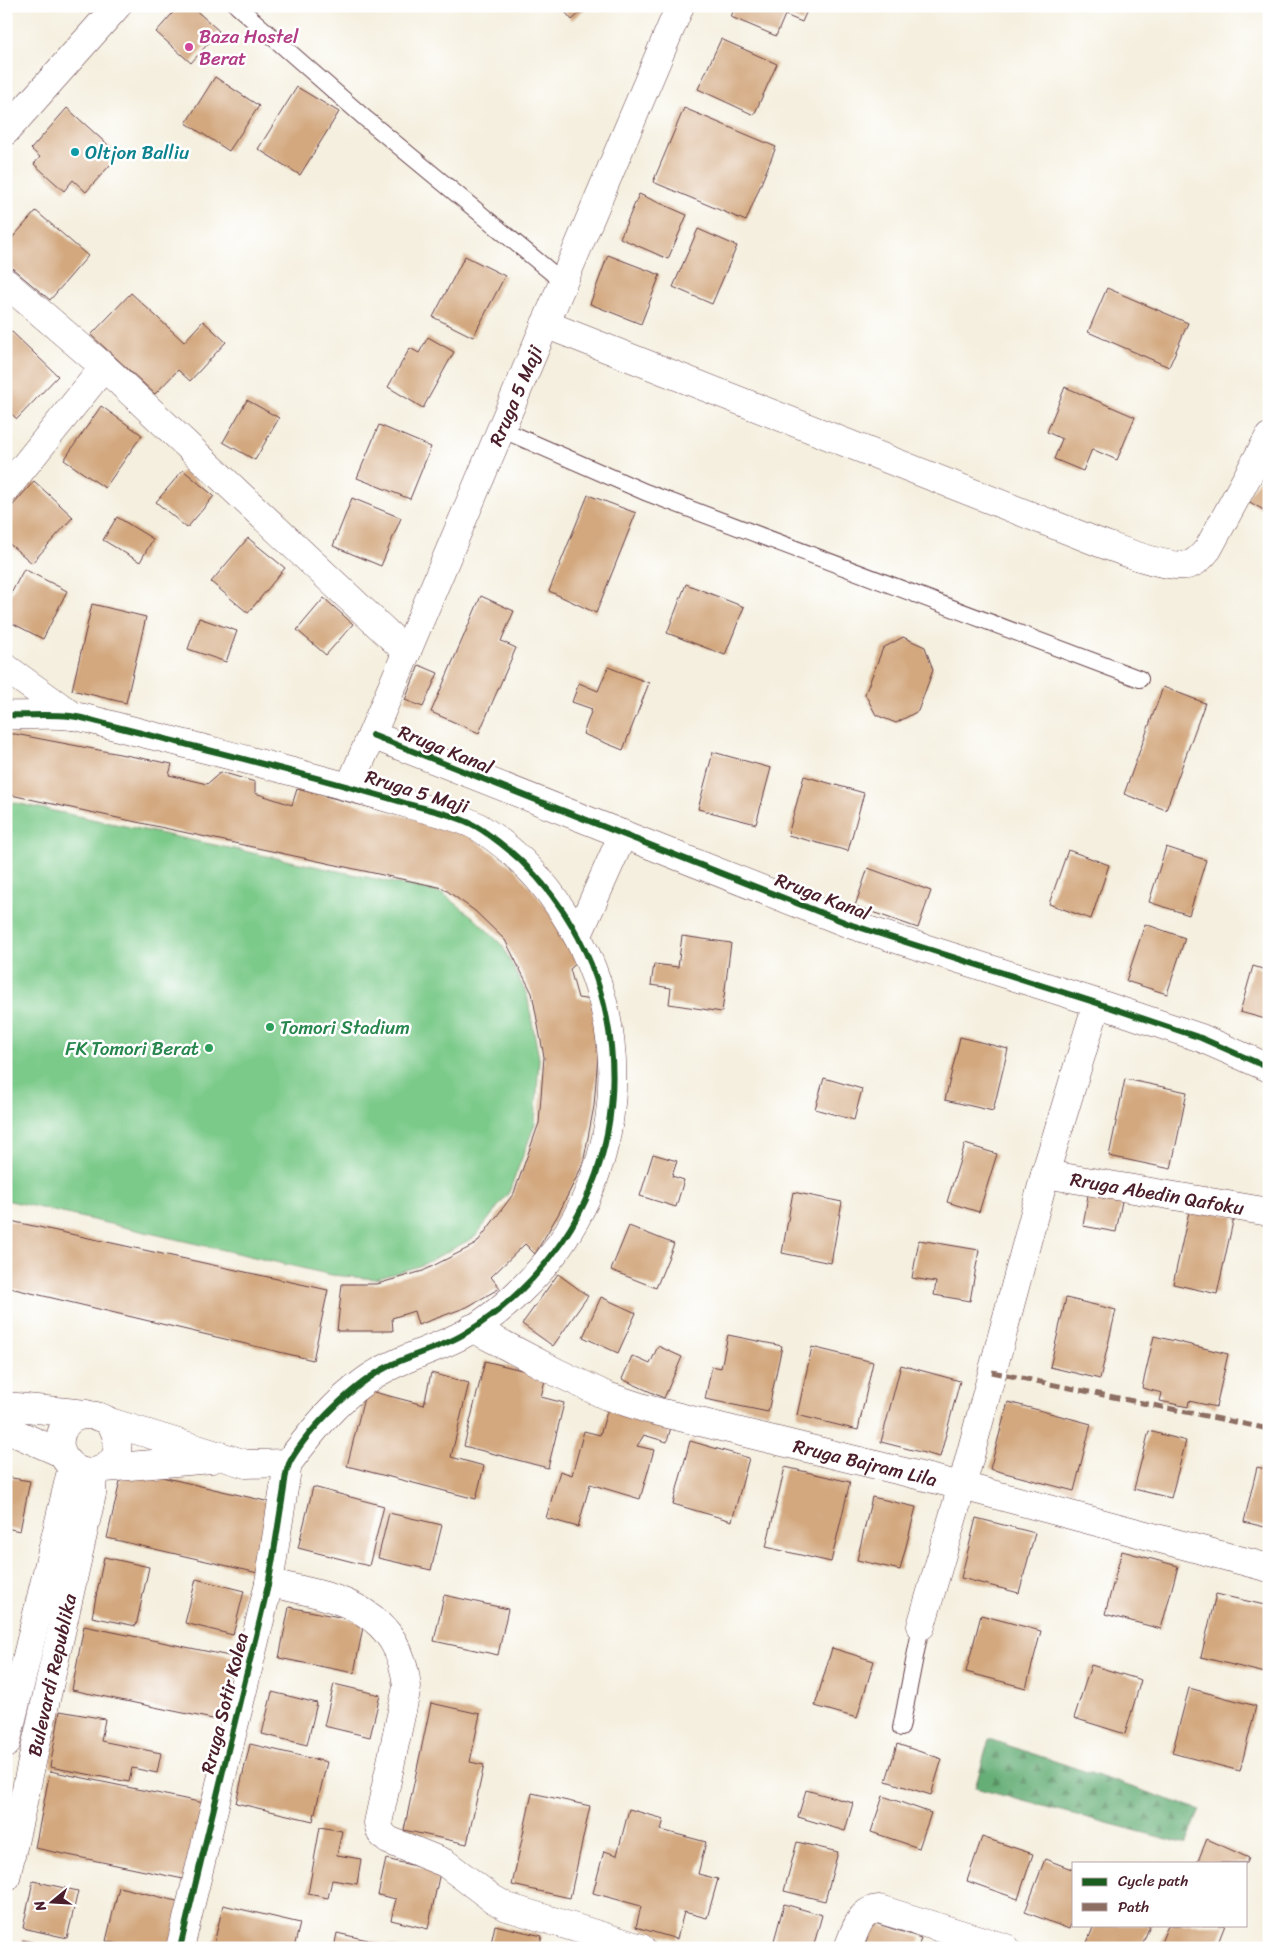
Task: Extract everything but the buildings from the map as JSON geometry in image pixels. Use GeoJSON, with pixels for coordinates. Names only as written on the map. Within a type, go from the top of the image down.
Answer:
{"type":"FeatureCollection","features":[{"type":"Feature","properties":{"kind":"street"},"geometry":{"type":"LineString","coordinates":[[11,115],[117,6]]}},
{"type":"Feature","properties":{"kind":"street","name":"Rruga 5 Maji"},"geometry":{"type":"LineString","coordinates":[[350,786],[680,6]]}},
{"type":"Feature","properties":{"kind":"street"},"geometry":{"type":"LineString","coordinates":[[6,283],[104,368],[408,652]]}},
{"type":"Feature","properties":{"kind":"street"},"geometry":{"type":"LineString","coordinates":[[545,324],[1100,543],[1174,565],[1190,564],[1202,556],[1208,549],[1269,437]]}},
{"type":"Feature","properties":{"kind":"street"},"geometry":{"type":"LineString","coordinates":[[6,489],[104,368]]}},
{"type":"Feature","properties":{"kind":"street"},"geometry":{"type":"LineString","coordinates":[[6,668],[73,716]]}},
{"type":"Feature","properties":{"kind":"street","name":"Rruga 5 Maji"},"geometry":{"type":"LineString","coordinates":[[6,716],[73,716],[350,786],[477,826],[507,848],[538,877],[554,897],[578,935],[593,968],[603,1000],[609,1029],[613,1059],[612,1097],[604,1147],[594,1179],[564,1239],[542,1268],[520,1291],[463,1335],[389,1366],[364,1381],[314,1429],[288,1463]]}},
{"type":"Feature","properties":{"kind":"street","name":"Rruga Kanal"},"geometry":{"type":"LineString","coordinates":[[372,736],[852,925],[1201,1038],[1269,1068]]}},
{"type":"Feature","properties":{"kind":"street"},"geometry":{"type":"LineString","coordinates":[[578,935],[623,834]]}},
{"type":"Feature","properties":{"kind":"street"},"geometry":{"type":"LineString","coordinates":[[921,1626],[962,1486],[1045,1174],[1097,1003]]}},
{"type":"Feature","properties":{"kind":"street","name":"Rruga Abedin Qafoku"},"geometry":{"type":"LineString","coordinates":[[1045,1174],[1269,1212]]}},
{"type":"Feature","properties":{"kind":"street","name":"Rruga Bajram Lila"},"geometry":{"type":"LineString","coordinates":[[472,1328],[556,1372],[623,1402],[962,1486],[1269,1568]]}},
{"type":"Feature","properties":{"kind":"street"},"geometry":{"type":"LineString","coordinates":[[6,1406],[98,1418],[229,1457],[246,1464],[288,1463]]}},
{"type":"Feature","properties":{"kind":"street"},"geometry":{"type":"LineString","coordinates":[[74,1418],[98,1418],[117,1434],[118,1447],[114,1459],[83,1465],[60,1440],[64,1427],[74,1418]]}},
{"type":"Feature","properties":{"kind":"street"},"geometry":{"type":"LineString","coordinates":[[6,1429],[83,1465],[229,1457]]}},
{"type":"Feature","properties":{"kind":"street","name":"Rruga Sotir Kolea"},"geometry":{"type":"LineString","coordinates":[[180,1948],[269,1583],[288,1463]]}},
{"type":"Feature","properties":{"kind":"street","name":"Bulevardi Republika"},"geometry":{"type":"LineString","coordinates":[[8,1732],[83,1465]]}},
{"type":"Feature","properties":{"kind":"street","name":"Bulevardi Republika"},"geometry":{"type":"LineString","coordinates":[[6,1878],[92,1494],[83,1465]]}},
{"type":"Feature","properties":{"kind":"street"},"geometry":{"type":"LineString","coordinates":[[269,1583],[322,1594],[353,1605],[372,1617],[399,1652],[405,1668],[407,1688],[378,1823],[381,1833],[388,1840],[445,1863],[493,1899],[507,1907],[641,1948]]}},
{"type":"Feature","properties":{"kind":"street"},"geometry":{"type":"LineString","coordinates":[[848,1948],[864,1914],[872,1909],[880,1909],[1006,1948]]}},
{"type":"Feature","properties":{"kind":"lane"},"geometry":{"type":"LineString","coordinates":[[238,6],[366,119],[563,282]]}},
{"type":"Feature","properties":{"kind":"lane"},"geometry":{"type":"LineString","coordinates":[[501,429],[644,492],[1140,679]]}},
{"type":"Feature","properties":{"kind":"lane"},"geometry":{"type":"LineString","coordinates":[[902,1728],[921,1626]]}},
{"type":"Feature","properties":{"kind":"green space","name":"Tomori Stadium"},"geometry":{"type":"Polygon","coordinates":[[[6,801],[442,893],[473,917],[502,945],[527,995],[539,1059],[535,1124],[509,1192],[475,1237],[422,1265],[376,1279],[332,1275],[6,1200],[6,801]]]}},
{"type":"Feature","properties":{"kind":"green space"},"geometry":{"type":"Polygon","coordinates":[[[989,1739],[1200,1810],[1186,1844],[975,1788],[989,1739]]]}},
{"type":"Feature","properties":{"kind":"marked path"},"geometry":{"type":"LineString","coordinates":[[992,1372],[1269,1429]]}},
{"type":"Feature","properties":{"kind":"cycle path"},"geometry":{"type":"LineString","coordinates":[[6,715],[62,715],[83,718],[350,787],[445,814],[474,825],[528,868],[564,913],[591,964],[607,1019],[613,1075],[607,1132],[591,1188],[563,1240],[553,1254],[519,1292],[478,1325],[446,1343],[389,1366],[362,1383],[321,1420],[299,1447],[289,1464],[268,1585],[180,1948]]}},
{"type":"Feature","properties":{"kind":"cycle path"},"geometry":{"type":"LineString","coordinates":[[372,735],[852,925],[1201,1038],[1269,1068]]}},
{"type":"Feature","properties":{"kind":"place","name":"Baza Hostel Berat"},"geometry":{"type":"Point","coordinates":[189,47]}},
{"type":"Feature","properties":{"kind":"place","name":"Oltjon Balliu"},"geometry":{"type":"Point","coordinates":[75,152]}},
{"type":"Feature","properties":{"kind":"place","name":"Tomori Stadium"},"geometry":{"type":"Point","coordinates":[270,1027]}},
{"type":"Feature","properties":{"kind":"place","name":"FK Tomori Berat"},"geometry":{"type":"Point","coordinates":[209,1048]}}]}
